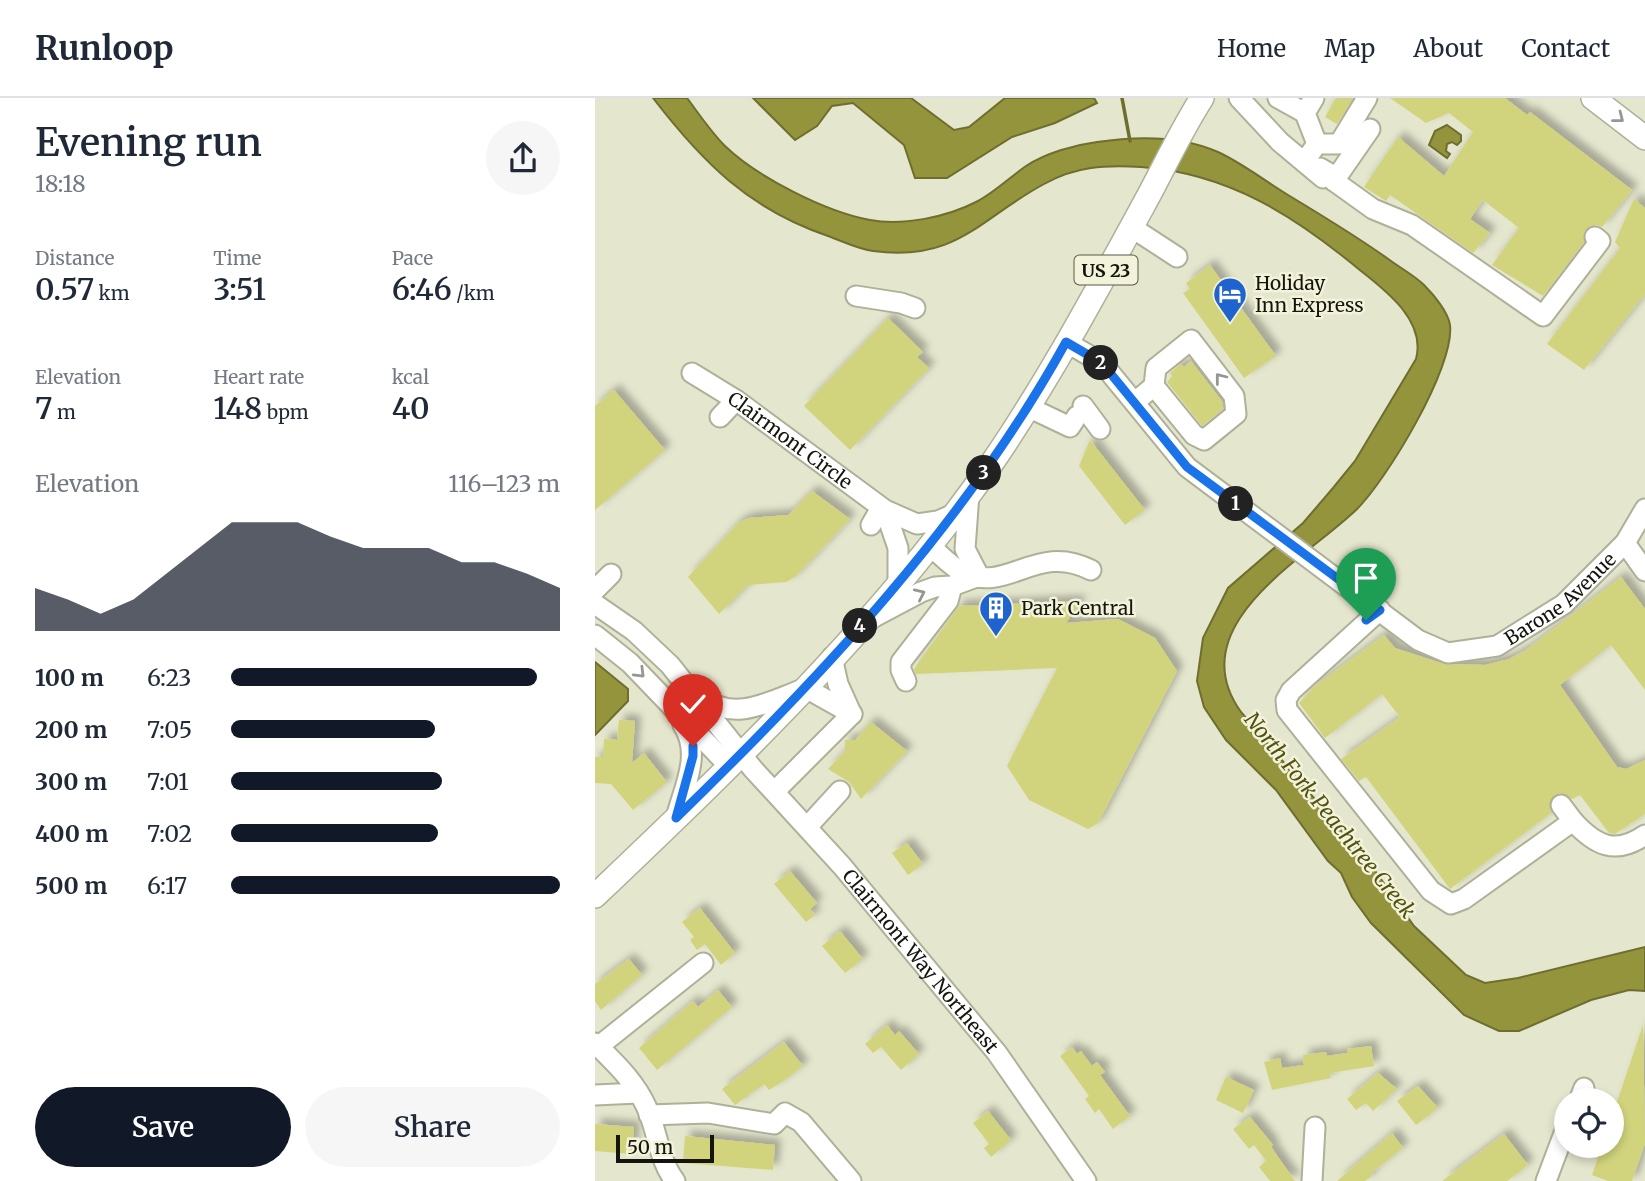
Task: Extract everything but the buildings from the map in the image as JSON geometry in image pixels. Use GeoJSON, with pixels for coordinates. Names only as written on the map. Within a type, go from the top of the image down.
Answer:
{"type":"FeatureCollection","features":[{"type":"Feature","properties":{"kind":"main road"},"geometry":{"type":"LineString","coordinates":[[1593,98],[1645,138]]}},
{"type":"Feature","properties":{"kind":"main road","name":"US 23"},"geometry":{"type":"LineString","coordinates":[[595,896],[676,818],[801,690],[864,623],[930,546],[1028,407],[1198,104]]}},
{"type":"Feature","properties":{"kind":"street"},"geometry":{"type":"LineString","coordinates":[[1239,98],[1328,182],[1334,181],[1373,209],[1412,225],[1543,316],[1600,241],[1595,237]]}},
{"type":"Feature","properties":{"kind":"street"},"geometry":{"type":"LineString","coordinates":[[1278,98],[1309,105],[1317,144],[1310,166]]}},
{"type":"Feature","properties":{"kind":"street"},"geometry":{"type":"LineString","coordinates":[[1317,144],[1339,144],[1367,98]]}},
{"type":"Feature","properties":{"kind":"street"},"geometry":{"type":"LineString","coordinates":[[1334,181],[1370,129]]}},
{"type":"Feature","properties":{"kind":"street"},"geometry":{"type":"LineString","coordinates":[[1131,227],[1177,257]]}},
{"type":"Feature","properties":{"kind":"street"},"geometry":{"type":"LineString","coordinates":[[856,296],[901,303],[915,308]]}},
{"type":"Feature","properties":{"kind":"street"},"geometry":{"type":"LineString","coordinates":[[1135,402],[1154,386],[1156,368],[1191,340],[1234,396],[1236,414],[1204,440],[1194,435],[1154,386]]}},
{"type":"Feature","properties":{"kind":"street","name":"Barone Avenue"},"geometry":{"type":"LineString","coordinates":[[1066,342],[1102,363],[1187,467],[1418,640],[1448,653],[1490,655],[1497,646],[1564,604],[1625,543],[1645,509]]}},
{"type":"Feature","properties":{"kind":"street","name":"Clairmont Circle"},"geometry":{"type":"LineString","coordinates":[[692,373],[736,400],[881,503],[917,524],[938,521],[954,514]]}},
{"type":"Feature","properties":{"kind":"street"},"geometry":{"type":"LineString","coordinates":[[720,417],[736,400]]}},
{"type":"Feature","properties":{"kind":"street"},"geometry":{"type":"LineString","coordinates":[[1028,407],[1070,427],[1080,411],[1100,429]]}},
{"type":"Feature","properties":{"kind":"street"},"geometry":{"type":"LineString","coordinates":[[1168,471],[1174,451],[1194,435]]}},
{"type":"Feature","properties":{"kind":"street"},"geometry":{"type":"LineString","coordinates":[[968,494],[965,549],[979,576]]}},
{"type":"Feature","properties":{"kind":"street"},"geometry":{"type":"LineString","coordinates":[[871,525],[881,503]]}},
{"type":"Feature","properties":{"kind":"street"},"geometry":{"type":"LineString","coordinates":[[881,503],[898,548],[898,584]]}},
{"type":"Feature","properties":{"kind":"street"},"geometry":{"type":"LineString","coordinates":[[1625,543],[1645,570]]}},
{"type":"Feature","properties":{"kind":"street"},"geometry":{"type":"LineString","coordinates":[[930,546],[964,573],[979,576],[1005,576],[1048,560],[1061,559],[1091,570]]}},
{"type":"Feature","properties":{"kind":"street"},"geometry":{"type":"LineString","coordinates":[[595,590],[611,574]]}},
{"type":"Feature","properties":{"kind":"street"},"geometry":{"type":"LineString","coordinates":[[864,623],[921,592],[952,586],[979,576]]}},
{"type":"Feature","properties":{"kind":"street"},"geometry":{"type":"LineString","coordinates":[[906,681],[901,662],[948,601],[952,586]]}},
{"type":"Feature","properties":{"kind":"street"},"geometry":{"type":"LineString","coordinates":[[595,604],[634,631],[710,703],[730,710],[748,709],[801,690],[811,691],[852,714]]}},
{"type":"Feature","properties":{"kind":"street"},"geometry":{"type":"LineString","coordinates":[[1380,610],[1291,691],[1286,700],[1287,710],[1431,891],[1451,904],[1464,899],[1567,813],[1586,836],[1605,847],[1635,842],[1645,835]]}},
{"type":"Feature","properties":{"kind":"street"},"geometry":{"type":"LineString","coordinates":[[595,635],[630,663],[671,707],[734,759]]}},
{"type":"Feature","properties":{"kind":"street"},"geometry":{"type":"LineString","coordinates":[[832,657],[838,684],[852,714]]}},
{"type":"Feature","properties":{"kind":"street"},"geometry":{"type":"LineString","coordinates":[[682,678],[734,759]]}},
{"type":"Feature","properties":{"kind":"street"},"geometry":{"type":"LineString","coordinates":[[671,707],[693,746],[693,756],[676,818]]}},
{"type":"Feature","properties":{"kind":"street"},"geometry":{"type":"LineString","coordinates":[[775,791],[852,714]]}},
{"type":"Feature","properties":{"kind":"street","name":"Clairmont Way Northeast"},"geometry":{"type":"LineString","coordinates":[[734,759],[775,791],[808,826],[997,1054],[1086,1181]]}},
{"type":"Feature","properties":{"kind":"street"},"geometry":{"type":"LineString","coordinates":[[808,826],[841,791]]}},
{"type":"Feature","properties":{"kind":"street"},"geometry":{"type":"LineString","coordinates":[[675,1181],[665,1168],[649,1115],[638,1093],[619,1066],[597,1044],[703,963]]}},
{"type":"Feature","properties":{"kind":"street"},"geometry":{"type":"LineString","coordinates":[[595,1095],[638,1093]]}},
{"type":"Feature","properties":{"kind":"street"},"geometry":{"type":"LineString","coordinates":[[649,1115],[708,1113],[774,1124],[785,1113],[801,1122],[851,1181]]}},
{"type":"Feature","properties":{"kind":"street"},"geometry":{"type":"LineString","coordinates":[[1312,1181],[1315,1127]]}},
{"type":"Feature","properties":{"kind":"street"},"geometry":{"type":"LineString","coordinates":[[1546,1181],[1555,1158]]}},
{"type":"Feature","properties":{"kind":"shaded area"},"geometry":{"type":"Polygon","coordinates":[[[653,98],[687,98],[725,146],[755,170],[793,192],[852,216],[883,222],[925,219],[964,207],[989,194],[1034,161],[1070,147],[1127,139],[1158,138],[1189,142],[1236,161],[1353,235],[1420,282],[1440,304],[1450,325],[1449,344],[1430,394],[1400,450],[1369,495],[1356,510],[1256,597],[1237,623],[1226,651],[1226,681],[1241,712],[1371,865],[1414,926],[1466,975],[1485,983],[1518,978],[1645,947],[1645,991],[1629,990],[1591,1000],[1519,1031],[1499,1031],[1464,1015],[1371,923],[1352,897],[1341,873],[1328,861],[1276,790],[1226,740],[1204,707],[1197,681],[1203,638],[1228,588],[1303,523],[1333,488],[1355,461],[1416,359],[1418,345],[1410,320],[1382,288],[1311,232],[1259,201],[1203,178],[1141,167],[1115,166],[1068,173],[1021,197],[966,235],[947,244],[902,253],[862,249],[800,225],[751,198],[690,143],[653,98]]]}},
{"type":"Feature","properties":{"kind":"shaded area"},"geometry":{"type":"Polygon","coordinates":[[[753,98],[911,98],[954,130],[969,127],[1005,98],[1094,98],[1097,103],[1055,123],[1012,137],[947,178],[915,178],[904,145],[853,103],[832,106],[817,126],[795,140],[753,98]]]}},
{"type":"Feature","properties":{"kind":"shaded area"},"geometry":{"type":"Polygon","coordinates":[[[1447,125],[1461,135],[1461,141],[1457,145],[1452,142],[1447,144],[1446,151],[1450,154],[1447,158],[1429,145],[1435,131],[1447,125]]]}},
{"type":"Feature","properties":{"kind":"shaded area"},"geometry":{"type":"Polygon","coordinates":[[[595,662],[628,689],[628,701],[595,735],[595,662]]]}},
{"type":"Feature","properties":{"kind":"waterway"},"geometry":{"type":"LineString","coordinates":[[1122,98],[1130,141]]}},
{"type":"Feature","properties":{"kind":"place","name":"Holiday Inn Express"},"geometry":{"type":"Point","coordinates":[1230,324]}},
{"type":"Feature","properties":{"kind":"place","name":"Park Central"},"geometry":{"type":"Point","coordinates":[996,638]}},
{"type":"Feature","properties":{"kind":"route"},"geometry":{"type":"LineString","coordinates":[[693,746],[693,756],[676,818],[844,645],[930,546],[993,460],[1044,382],[1066,342],[1085,356],[1102,363],[1187,467],[1380,610],[1366,620]]}},
{"type":"Feature","properties":{"kind":"water label","name":"North Fork Peachtree Creek"},"geometry":{"type":"Point","coordinates":[1330,815]}}]}
